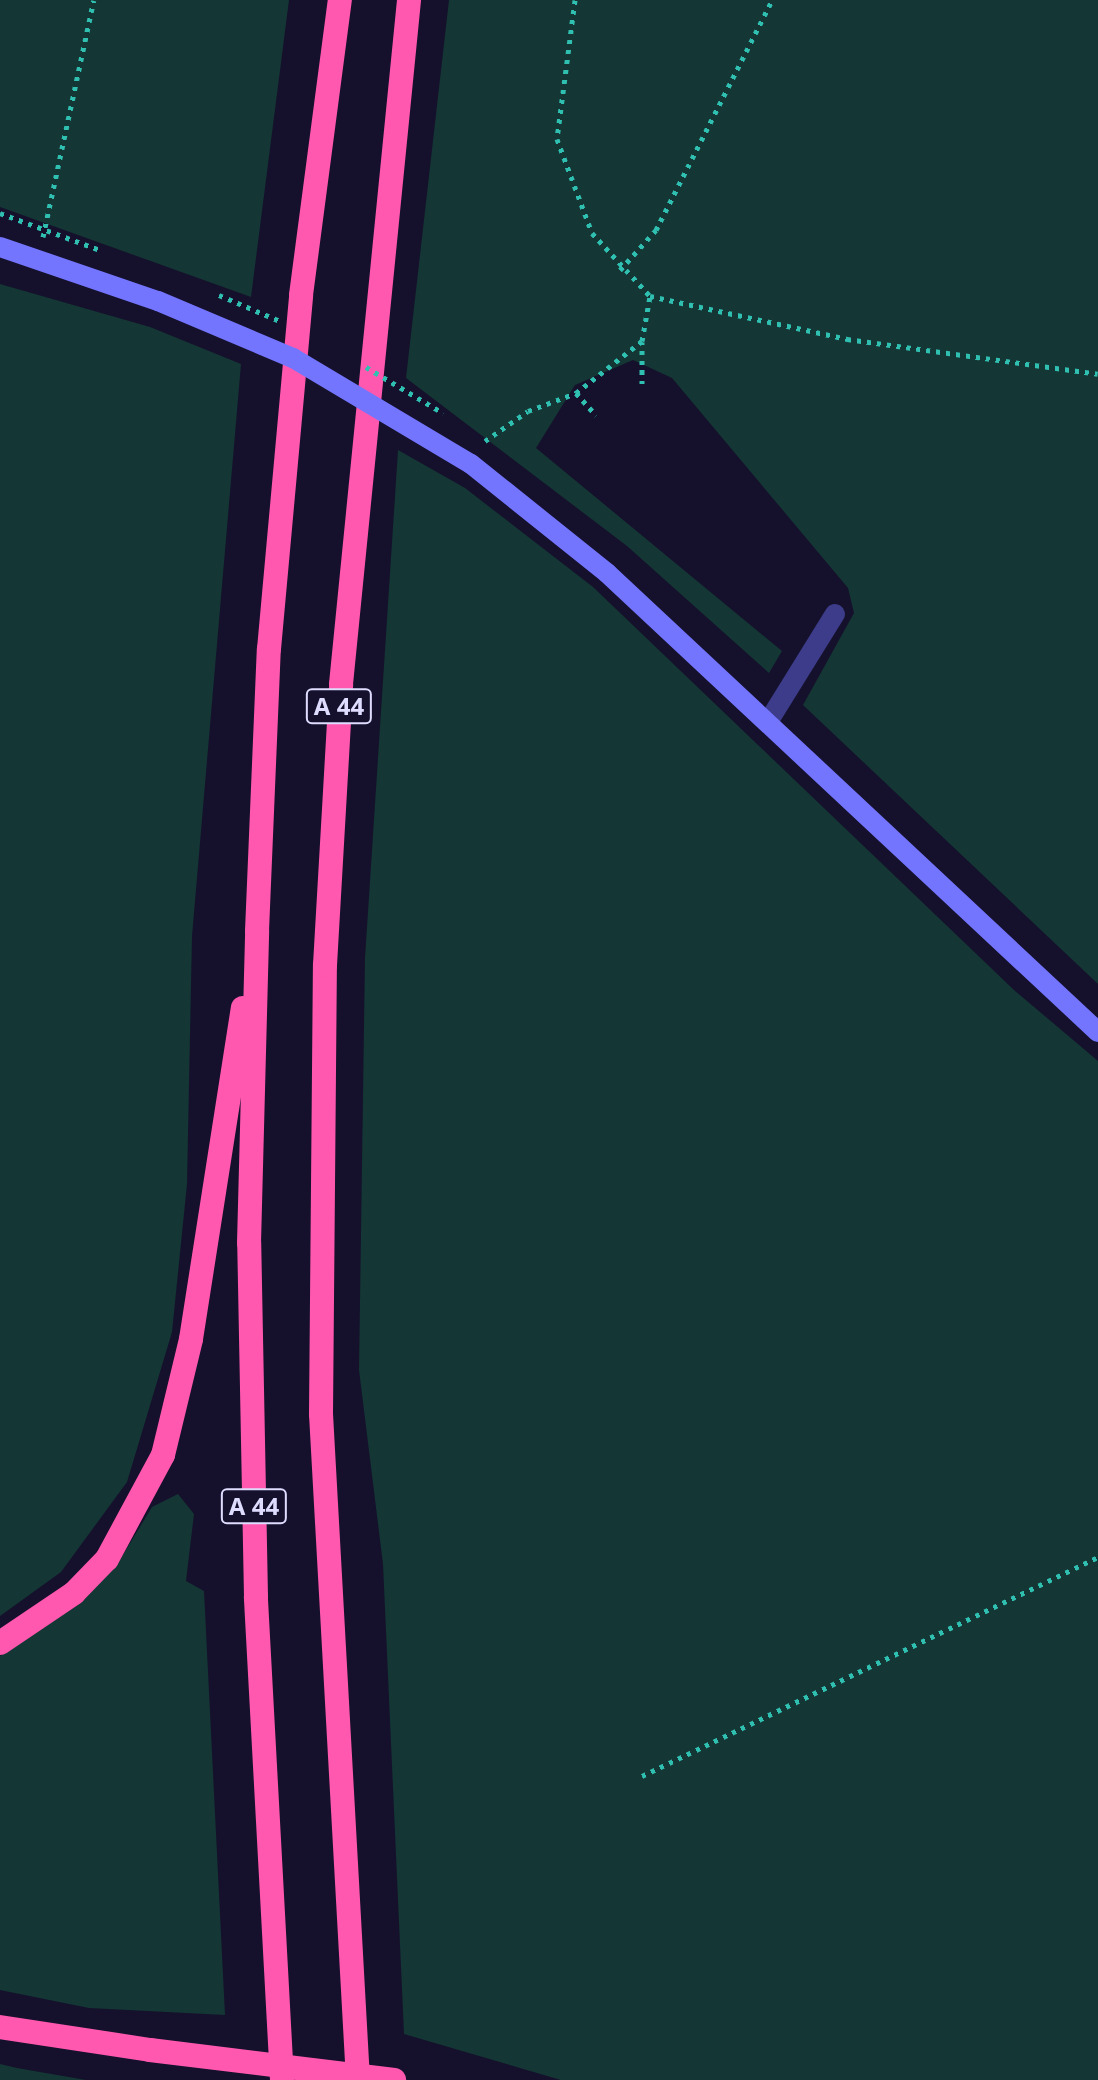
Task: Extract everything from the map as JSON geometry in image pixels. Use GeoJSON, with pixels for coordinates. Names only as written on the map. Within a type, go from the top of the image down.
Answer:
{"type":"FeatureCollection","features":[{"type":"Feature","properties":{"kind":"highway","name":"A 44"},"geometry":{"type":"LineString","coordinates":[[282,2080],[256,1581],[249,1243],[257,931],[269,649],[301,295],[340,0]]}},
{"type":"Feature","properties":{"kind":"highway","name":"A 44"},"geometry":{"type":"LineString","coordinates":[[358,2080],[321,1414],[325,965],[341,684],[409,0]]}},
{"type":"Feature","properties":{"kind":"highway"},"geometry":{"type":"LineString","coordinates":[[0,1643],[74,1593],[107,1559],[163,1455],[191,1339],[257,931]]}},
{"type":"Feature","properties":{"kind":"highway"},"geometry":{"type":"LineString","coordinates":[[0,2027],[150,2050],[394,2080]]}},
{"type":"Feature","properties":{"kind":"main road"},"geometry":{"type":"LineString","coordinates":[[0,247],[89,272],[293,358],[471,464],[607,573],[1098,1032]]}},
{"type":"Feature","properties":{"kind":"lane"},"geometry":{"type":"LineString","coordinates":[[768,722],[835,614]]}},
{"type":"Feature","properties":{"kind":"path"},"geometry":{"type":"LineString","coordinates":[[36,255],[47,227],[94,0]]}},
{"type":"Feature","properties":{"kind":"path"},"geometry":{"type":"LineString","coordinates":[[575,0],[557,139],[592,233],[620,270],[650,296],[847,339],[1098,374]]}},
{"type":"Feature","properties":{"kind":"path"},"geometry":{"type":"LineString","coordinates":[[620,270],[656,230],[772,0]]}},
{"type":"Feature","properties":{"kind":"path"},"geometry":{"type":"LineString","coordinates":[[0,213],[47,227],[111,255]]}},
{"type":"Feature","properties":{"kind":"path"},"geometry":{"type":"LineString","coordinates":[[642,384],[642,341],[650,296]]}},
{"type":"Feature","properties":{"kind":"path"},"geometry":{"type":"LineString","coordinates":[[485,441],[528,411],[576,393],[642,341]]}},
{"type":"Feature","properties":{"kind":"path"},"geometry":{"type":"LineString","coordinates":[[576,393],[596,415]]}},
{"type":"Feature","properties":{"kind":"path"},"geometry":{"type":"LineString","coordinates":[[642,1776],[1098,1557]]}},
{"type":"Feature","properties":{"kind":"green space"},"geometry":{"type":"Polygon","coordinates":[[[0,0],[289,0],[251,297],[0,207],[0,0]]]}},
{"type":"Feature","properties":{"kind":"green space"},"geometry":{"type":"Polygon","coordinates":[[[449,0],[1098,0],[1098,984],[803,705],[854,613],[848,588],[672,378],[633,360],[575,385],[536,448],[782,651],[769,673],[627,546],[406,378],[449,0]]]}},
{"type":"Feature","properties":{"kind":"green space"},"geometry":{"type":"Polygon","coordinates":[[[0,284],[150,327],[241,364],[192,936],[187,1184],[172,1332],[127,1482],[61,1572],[0,1616],[0,284]]]}},
{"type":"Feature","properties":{"kind":"green space"},"geometry":{"type":"Polygon","coordinates":[[[398,450],[465,488],[593,587],[1014,990],[1098,1061],[1098,2080],[561,2080],[404,2034],[383,1564],[359,1370],[365,958],[398,450]]]}},
{"type":"Feature","properties":{"kind":"green space"},"geometry":{"type":"Polygon","coordinates":[[[178,1494],[194,1514],[186,1581],[204,1591],[225,2015],[89,2008],[0,1990],[0,1656],[81,1603],[118,1563],[152,1507],[178,1494]]]}},
{"type":"Feature","properties":{"kind":"green space"},"geometry":{"type":"Polygon","coordinates":[[[0,2064],[17,2068],[86,2080],[0,2080],[0,2064]]]}}]}
